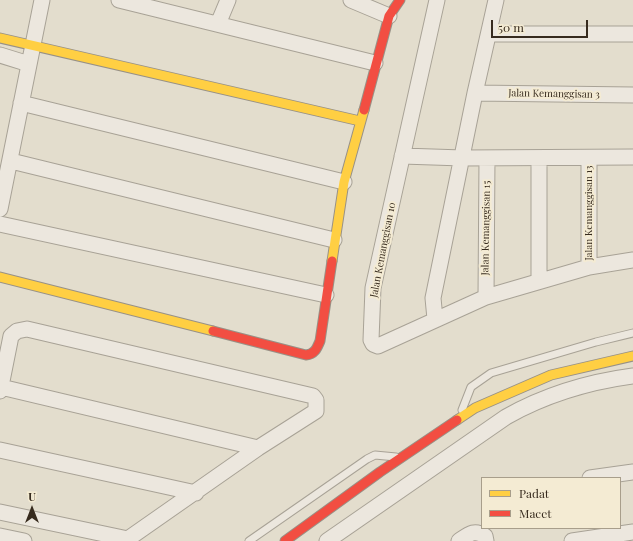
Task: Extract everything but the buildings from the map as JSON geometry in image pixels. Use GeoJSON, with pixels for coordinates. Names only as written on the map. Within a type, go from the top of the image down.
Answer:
{"type":"FeatureCollection","features":[{"type":"Feature","properties":{"kind":"street"},"geometry":{"type":"LineString","coordinates":[[0,210],[42,0]]}},
{"type":"Feature","properties":{"kind":"street"},"geometry":{"type":"LineString","coordinates":[[119,0],[375,63]]}},
{"type":"Feature","properties":{"kind":"street"},"geometry":{"type":"LineString","coordinates":[[218,24],[228,0]]}},
{"type":"Feature","properties":{"kind":"street"},"geometry":{"type":"LineString","coordinates":[[351,0],[389,16]]}},
{"type":"Feature","properties":{"kind":"street"},"geometry":{"type":"LineString","coordinates":[[0,277],[306,355],[312,355],[316,352],[320,341],[334,240],[344,182],[375,63],[389,16],[400,0]]}},
{"type":"Feature","properties":{"kind":"street","name":"Jalan Kemanggisan 10"},"geometry":{"type":"LineString","coordinates":[[435,319],[378,346],[373,344],[371,340],[373,288],[437,0]]}},
{"type":"Feature","properties":{"kind":"street"},"geometry":{"type":"LineString","coordinates":[[496,0],[475,93],[463,158],[433,298],[435,319],[486,297],[539,280],[589,267],[633,260]]}},
{"type":"Feature","properties":{"kind":"street"},"geometry":{"type":"LineString","coordinates":[[489,34],[633,34]]}},
{"type":"Feature","properties":{"kind":"street"},"geometry":{"type":"LineString","coordinates":[[0,38],[360,121]]}},
{"type":"Feature","properties":{"kind":"street"},"geometry":{"type":"LineString","coordinates":[[0,55],[29,64]]}},
{"type":"Feature","properties":{"kind":"street","name":"Jalan Kemanggisan 3"},"geometry":{"type":"LineString","coordinates":[[475,93],[633,95]]}},
{"type":"Feature","properties":{"kind":"street"},"geometry":{"type":"LineString","coordinates":[[21,103],[344,182]]}},
{"type":"Feature","properties":{"kind":"street"},"geometry":{"type":"LineString","coordinates":[[402,156],[463,158],[633,157]]}},
{"type":"Feature","properties":{"kind":"street","name":"Jalan Kemanggisan 15"},"geometry":{"type":"LineString","coordinates":[[486,297],[487,158]]}},
{"type":"Feature","properties":{"kind":"street"},"geometry":{"type":"LineString","coordinates":[[539,280],[540,158]]}},
{"type":"Feature","properties":{"kind":"street","name":"Jalan Kemanggisan 13"},"geometry":{"type":"LineString","coordinates":[[589,158],[589,267]]}},
{"type":"Feature","properties":{"kind":"street"},"geometry":{"type":"LineString","coordinates":[[11,160],[334,240]]}},
{"type":"Feature","properties":{"kind":"street"},"geometry":{"type":"LineString","coordinates":[[0,224],[326,295]]}},
{"type":"Feature","properties":{"kind":"street"},"geometry":{"type":"LineString","coordinates":[[0,512],[127,540],[258,448],[316,411],[316,400],[313,396],[27,329],[17,330],[11,336],[0,389],[258,448]]}},
{"type":"Feature","properties":{"kind":"street"},"geometry":{"type":"LineString","coordinates":[[286,541],[401,458],[475,408],[551,375],[633,356]]}},
{"type":"Feature","properties":{"kind":"street"},"geometry":{"type":"LineString","coordinates":[[335,538],[506,417],[533,402],[612,379],[633,376]]}},
{"type":"Feature","properties":{"kind":"street"},"geometry":{"type":"LineString","coordinates":[[0,450],[196,493]]}},
{"type":"Feature","properties":{"kind":"street"},"geometry":{"type":"LineString","coordinates":[[597,477],[633,472]]}},
{"type":"Feature","properties":{"kind":"street"},"geometry":{"type":"LineString","coordinates":[[565,541],[570,529]]}},
{"type":"Feature","properties":{"kind":"street"},"geometry":{"type":"LineString","coordinates":[[459,541],[471,532],[478,532],[485,536],[486,541]]}},
{"type":"Feature","properties":{"kind":"street"},"geometry":{"type":"LineString","coordinates":[[572,541],[633,532]]}},
{"type":"Feature","properties":{"kind":"street"},"geometry":{"type":"LineString","coordinates":[[0,536],[19,540]]}},
{"type":"Feature","properties":{"kind":"lane"},"geometry":{"type":"LineString","coordinates":[[460,418],[471,387],[491,373],[596,342],[633,333]]}},
{"type":"Feature","properties":{"kind":"lane"},"geometry":{"type":"LineString","coordinates":[[249,541],[367,459],[375,455],[401,458]]}},
{"type":"Feature","properties":{"kind":"traffic: slow"},"geometry":{"type":"LineString","coordinates":[[0,38],[360,121]]}},
{"type":"Feature","properties":{"kind":"traffic: slow"},"geometry":{"type":"LineString","coordinates":[[332,261],[344,182],[364,110]]}},
{"type":"Feature","properties":{"kind":"traffic: slow"},"geometry":{"type":"LineString","coordinates":[[0,277],[213,331]]}},
{"type":"Feature","properties":{"kind":"traffic: slow"},"geometry":{"type":"LineString","coordinates":[[457,420],[475,408],[551,375],[633,356]]}},
{"type":"Feature","properties":{"kind":"traffic: jam"},"geometry":{"type":"LineString","coordinates":[[364,110],[389,16],[400,0]]}},
{"type":"Feature","properties":{"kind":"traffic: jam"},"geometry":{"type":"LineString","coordinates":[[213,331],[306,355],[314,352],[320,341],[332,261]]}},
{"type":"Feature","properties":{"kind":"traffic: jam"},"geometry":{"type":"LineString","coordinates":[[285,541],[380,472],[457,420]]}}]}
